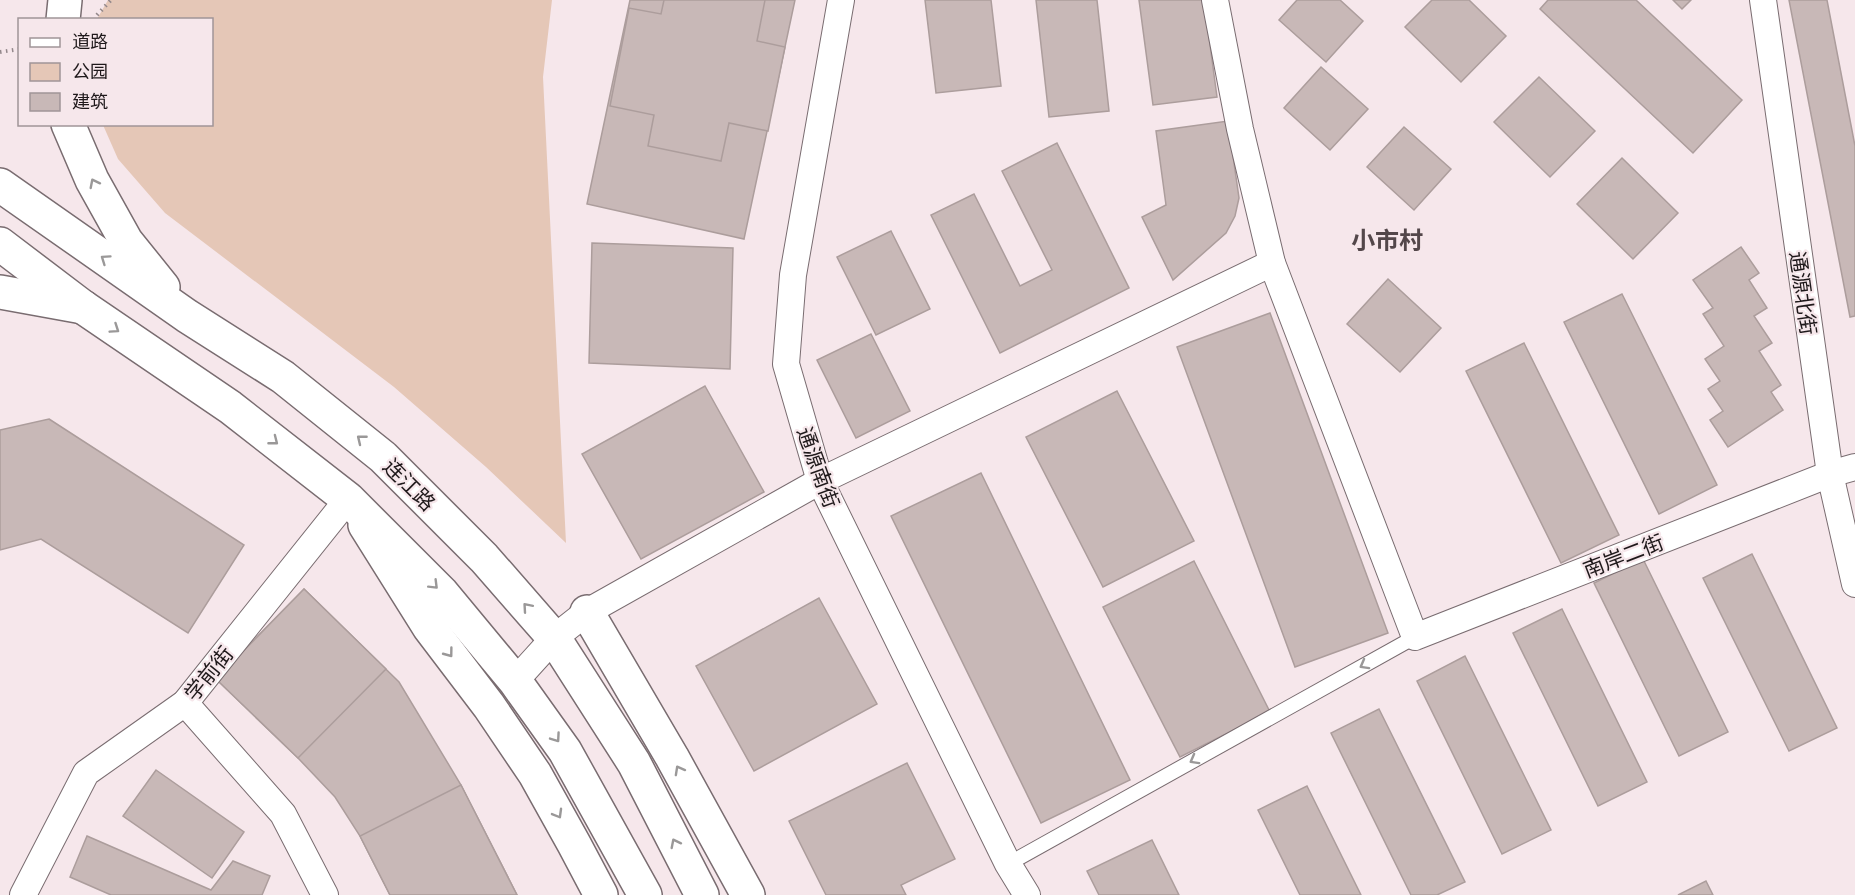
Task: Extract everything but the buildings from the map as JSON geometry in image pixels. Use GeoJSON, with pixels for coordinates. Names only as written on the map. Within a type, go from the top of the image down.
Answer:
{"type":"FeatureCollection","features":[{"type":"Feature","properties":{"kind":"main road"},"geometry":{"type":"LineString","coordinates":[[63,18],[65,0]]}},
{"type":"Feature","properties":{"kind":"main road"},"geometry":{"type":"LineString","coordinates":[[69,126],[92,180],[126,241],[187,316]]}},
{"type":"Feature","properties":{"kind":"main road","name":"连江路"},"geometry":{"type":"LineString","coordinates":[[0,185],[187,316],[283,377],[383,457],[484,558],[554,638],[634,763],[702,895]]}},
{"type":"Feature","properties":{"kind":"main road"},"geometry":{"type":"LineString","coordinates":[[0,244],[83,307],[230,407],[348,499],[442,593],[515,681],[565,751],[645,895]]}},
{"type":"Feature","properties":{"kind":"main road"},"geometry":{"type":"LineString","coordinates":[[0,292],[83,307]]}},
{"type":"Feature","properties":{"kind":"main road"},"geometry":{"type":"LineString","coordinates":[[348,499],[429,627],[489,706],[535,774],[601,895]]}},
{"type":"Feature","properties":{"kind":"main road"},"geometry":{"type":"LineString","coordinates":[[587,612],[672,757],[748,895]]}},
{"type":"Feature","properties":{"kind":"street","name":"通源南街"},"geometry":{"type":"LineString","coordinates":[[841,0],[793,275],[786,364],[820,481],[1008,864],[1027,895]]}},
{"type":"Feature","properties":{"kind":"street"},"geometry":{"type":"LineString","coordinates":[[1215,0],[1240,129],[1272,263],[1415,636]]}},
{"type":"Feature","properties":{"kind":"street","name":"通源北街"},"geometry":{"type":"LineString","coordinates":[[1763,0],[1830,474],[1855,584]]}},
{"type":"Feature","properties":{"kind":"street"},"geometry":{"type":"LineString","coordinates":[[515,681],[554,638],[587,612],[820,481],[1272,263]]}},
{"type":"Feature","properties":{"kind":"street","name":"南岸二街"},"geometry":{"type":"LineString","coordinates":[[1415,636],[1830,474],[1855,467]]}},
{"type":"Feature","properties":{"kind":"street","name":"学前街"},"geometry":{"type":"LineString","coordinates":[[23,895],[86,773],[185,703],[348,499]]}},
{"type":"Feature","properties":{"kind":"street"},"geometry":{"type":"LineString","coordinates":[[185,703],[283,814],[325,895]]}},
{"type":"Feature","properties":{"kind":"lane"},"geometry":{"type":"LineString","coordinates":[[1008,864],[1415,636]]}},
{"type":"Feature","properties":{"kind":"path"},"geometry":{"type":"LineString","coordinates":[[94,18],[111,0]]}},
{"type":"Feature","properties":{"kind":"path"},"geometry":{"type":"LineString","coordinates":[[0,52],[18,49]]}},
{"type":"Feature","properties":{"kind":"green space"},"geometry":{"type":"Polygon","coordinates":[[[108,0],[552,0],[543,77],[566,543],[486,467],[394,387],[165,213],[118,159],[103,126],[213,126],[213,18],[98,18],[108,0]]]}},
{"type":"Feature","properties":{"kind":"district","name":"小市村"},"geometry":{"type":"Point","coordinates":[1387,239]}}]}
